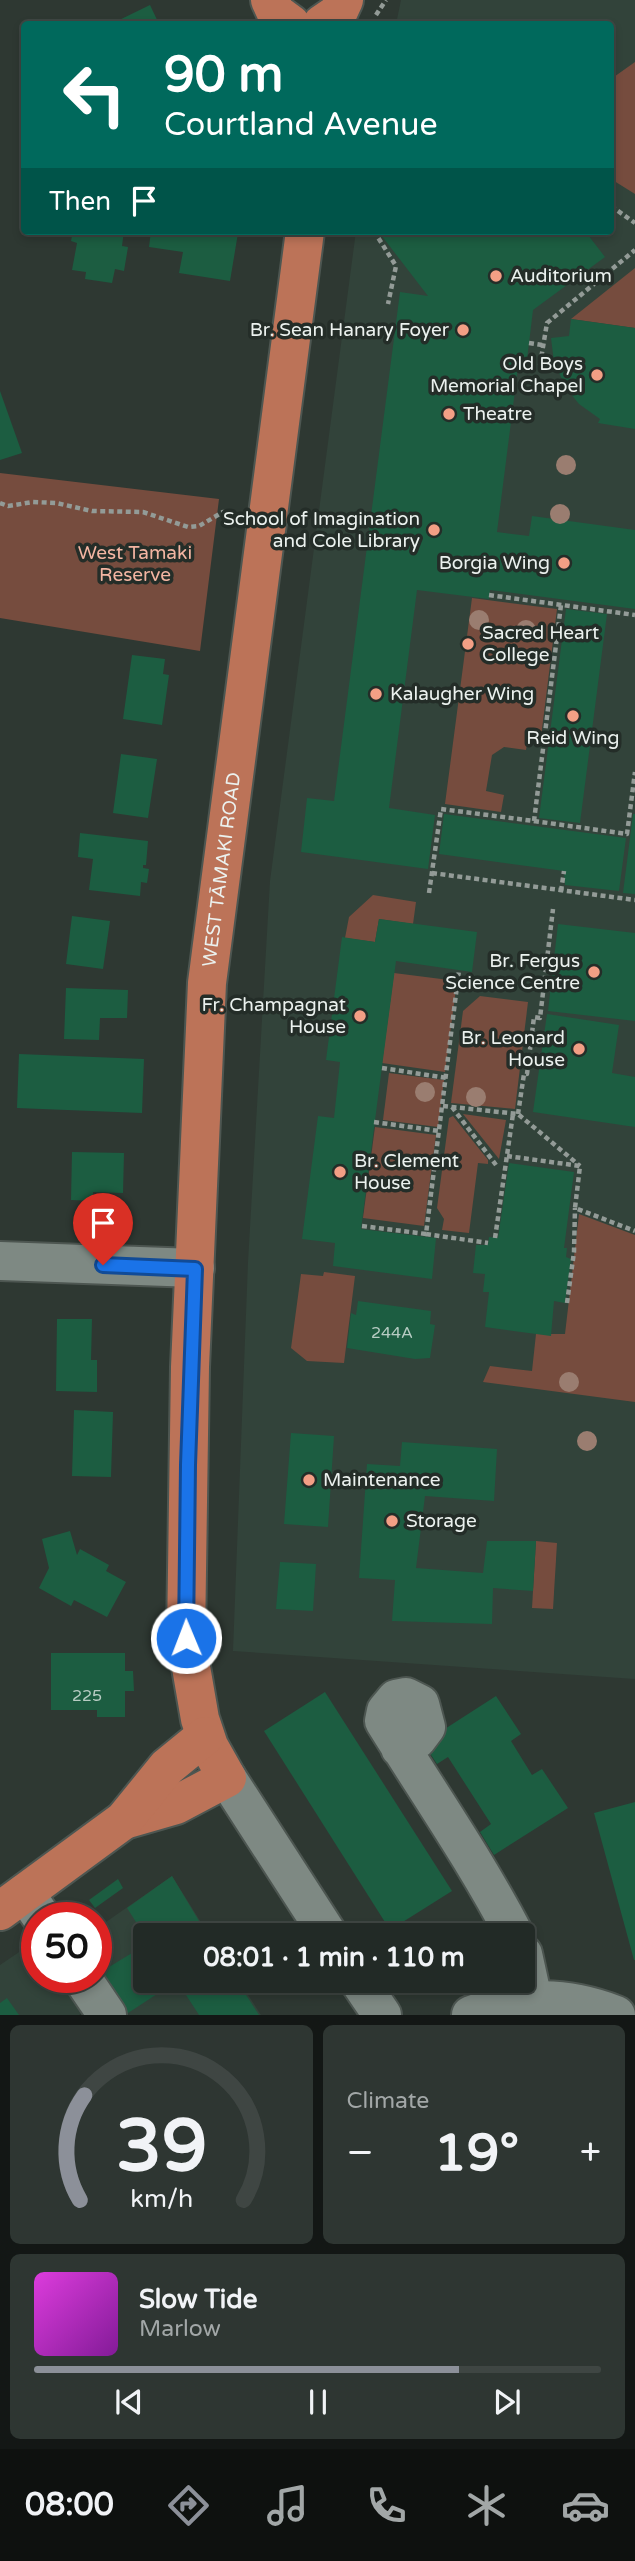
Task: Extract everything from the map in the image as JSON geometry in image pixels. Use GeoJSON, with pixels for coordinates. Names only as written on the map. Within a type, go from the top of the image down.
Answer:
{"type":"FeatureCollection","features":[{"type":"Feature","properties":{"kind":"main road"},"geometry":{"type":"LineString","coordinates":[[270,0],[276,13],[287,21]]}},
{"type":"Feature","properties":{"kind":"main road","name":"WEST TĀMAKI ROAD"},"geometry":{"type":"LineString","coordinates":[[227,1778],[205,1736],[195,1698],[186,1638],[187,1490],[206,983],[304,235]]}},
{"type":"Feature","properties":{"kind":"main road"},"geometry":{"type":"LineString","coordinates":[[28,1902],[124,1821],[167,1767],[205,1736]]}},
{"type":"Feature","properties":{"kind":"main road"},"geometry":{"type":"LineString","coordinates":[[124,1821],[176,1805],[227,1778]]}},
{"type":"Feature","properties":{"kind":"street"},"geometry":{"type":"LineString","coordinates":[[0,1261],[195,1269]]}},
{"type":"Feature","properties":{"kind":"street"},"geometry":{"type":"LineString","coordinates":[[400,1748],[493,1893],[508,1923]]}},
{"type":"Feature","properties":{"kind":"street","name":"WEST TĀMAKI ROAD"},"geometry":{"type":"LineString","coordinates":[[227,1778],[321,1923]]}},
{"type":"Feature","properties":{"kind":"street"},"geometry":{"type":"LineString","coordinates":[[92,1993],[107,2015]]}},
{"type":"Feature","properties":{"kind":"street"},"geometry":{"type":"LineString","coordinates":[[367,1993],[382,2015]]}},
{"type":"Feature","properties":{"kind":"street"},"geometry":{"type":"LineString","coordinates":[[531,1993],[533,2000]]}},
{"type":"Feature","properties":{"kind":"street"},"geometry":{"type":"LineString","coordinates":[[471,2015],[506,2002],[533,2000],[571,2002],[616,2015]]}},
{"type":"Feature","properties":{"kind":"path"},"geometry":{"type":"LineString","coordinates":[[614,208],[635,223]]}},
{"type":"Feature","properties":{"kind":"path"},"geometry":{"type":"LineString","coordinates":[[377,235],[396,266],[388,304]]}},
{"type":"Feature","properties":{"kind":"path"},"geometry":{"type":"LineString","coordinates":[[540,365],[547,323],[635,250]]}},
{"type":"Feature","properties":{"kind":"path"},"geometry":{"type":"LineString","coordinates":[[529,343],[542,345]]}},
{"type":"Feature","properties":{"kind":"path"},"geometry":{"type":"LineString","coordinates":[[0,503],[8,506],[33,502],[56,503],[92,510],[143,512],[188,527],[199,526],[223,512]]}},
{"type":"Feature","properties":{"kind":"path"},"geometry":{"type":"LineString","coordinates":[[489,595],[635,615]]}},
{"type":"Feature","properties":{"kind":"path"},"geometry":{"type":"LineString","coordinates":[[534,821],[561,605]]}},
{"type":"Feature","properties":{"kind":"path"},"geometry":{"type":"LineString","coordinates":[[429,893],[441,809],[627,834],[625,827],[635,772]]}},
{"type":"Feature","properties":{"kind":"path"},"geometry":{"type":"LineString","coordinates":[[561,891],[564,871]]}},
{"type":"Feature","properties":{"kind":"path"},"geometry":{"type":"LineString","coordinates":[[432,873],[635,900]]}},
{"type":"Feature","properties":{"kind":"path"},"geometry":{"type":"LineString","coordinates":[[620,899],[621,892]]}},
{"type":"Feature","properties":{"kind":"path"},"geometry":{"type":"LineString","coordinates":[[495,1238],[507,1156],[524,1074],[527,1074],[534,1017],[540,1018],[553,909]]}},
{"type":"Feature","properties":{"kind":"path"},"geometry":{"type":"LineString","coordinates":[[426,1234],[459,970]]}},
{"type":"Feature","properties":{"kind":"path"},"geometry":{"type":"LineString","coordinates":[[382,1068],[447,1078]]}},
{"type":"Feature","properties":{"kind":"path"},"geometry":{"type":"LineString","coordinates":[[443,1106],[516,1114],[580,1166]]}},
{"type":"Feature","properties":{"kind":"path"},"geometry":{"type":"LineString","coordinates":[[452,1107],[496,1165]]}},
{"type":"Feature","properties":{"kind":"path"},"geometry":{"type":"LineString","coordinates":[[374,1122],[440,1131]]}},
{"type":"Feature","properties":{"kind":"path"},"geometry":{"type":"LineString","coordinates":[[507,1156],[580,1166]]}},
{"type":"Feature","properties":{"kind":"path"},"geometry":{"type":"LineString","coordinates":[[566,1303],[574,1252],[580,1166]]}},
{"type":"Feature","properties":{"kind":"path"},"geometry":{"type":"LineString","coordinates":[[575,1208],[635,1231]]}},
{"type":"Feature","properties":{"kind":"path"},"geometry":{"type":"LineString","coordinates":[[362,1226],[488,1242]]}},
{"type":"Feature","properties":{"kind":"shaded area","name":"Sacred Heart College"},"geometry":{"type":"Polygon","coordinates":[[[401,0],[635,0],[635,1679],[233,1651],[248,1262],[270,881],[355,235],[614,235],[614,21],[397,21],[401,0]]]}},
{"type":"Feature","properties":{"kind":"shaded area"},"geometry":{"type":"Polygon","coordinates":[[[172,1876],[201,1923],[133,1923],[133,1993],[247,1993],[261,2015],[88,2015],[85,2011],[79,2015],[0,2015],[0,1965],[21,1951],[21,1993],[112,1993],[112,1918],[172,1876]]]}},
{"type":"Feature","properties":{"kind":"green space"},"geometry":{"type":"Polygon","coordinates":[[[635,62],[635,194],[614,181],[614,77],[635,62]]]}},
{"type":"Feature","properties":{"kind":"green space"},"geometry":{"type":"Polygon","coordinates":[[[635,268],[635,328],[571,319],[635,268]]]}},
{"type":"Feature","properties":{"kind":"green space","name":"West Tamaki Reserve"},"geometry":{"type":"Polygon","coordinates":[[[0,473],[219,499],[200,651],[0,618],[0,473]]]}},
{"type":"Feature","properties":{"kind":"green space"},"geometry":{"type":"Polygon","coordinates":[[[472,598],[557,609],[541,737],[528,737],[526,750],[504,747],[492,755],[486,791],[504,795],[501,812],[445,804],[472,598]]]}},
{"type":"Feature","properties":{"kind":"green space"},"geometry":{"type":"Polygon","coordinates":[[[373,895],[416,902],[413,924],[379,919],[375,942],[345,938],[349,917],[373,895]]]}},
{"type":"Feature","properties":{"kind":"green space"},"geometry":{"type":"Polygon","coordinates":[[[394,973],[457,981],[445,1072],[382,1063],[394,973]]]}},
{"type":"Feature","properties":{"kind":"green space"},"geometry":{"type":"Polygon","coordinates":[[[480,996],[528,1002],[515,1109],[451,1103],[463,1011],[480,996]]]}},
{"type":"Feature","properties":{"kind":"green space"},"geometry":{"type":"Polygon","coordinates":[[[389,1073],[444,1080],[438,1127],[383,1120],[389,1073]]]}},
{"type":"Feature","properties":{"kind":"green space"},"geometry":{"type":"Polygon","coordinates":[[[463,1114],[506,1120],[499,1159],[463,1114]]]}},
{"type":"Feature","properties":{"kind":"green space"},"geometry":{"type":"Polygon","coordinates":[[[453,1116],[488,1160],[488,1164],[478,1163],[469,1233],[442,1230],[444,1219],[437,1208],[449,1118],[453,1116]]]}},
{"type":"Feature","properties":{"kind":"green space"},"geometry":{"type":"Polygon","coordinates":[[[375,1127],[436,1135],[424,1226],[363,1218],[375,1127]]]}},
{"type":"Feature","properties":{"kind":"green space"},"geometry":{"type":"Polygon","coordinates":[[[579,1214],[635,1235],[635,1402],[483,1382],[490,1366],[532,1371],[536,1334],[565,1334],[579,1214]]]}},
{"type":"Feature","properties":{"kind":"green space"},"geometry":{"type":"Polygon","coordinates":[[[324,1272],[355,1276],[344,1363],[307,1361],[291,1348],[301,1274],[323,1276],[324,1272]]]}},
{"type":"Feature","properties":{"kind":"green space"},"geometry":{"type":"Polygon","coordinates":[[[536,1541],[557,1543],[553,1609],[532,1608],[536,1541]]]}},
{"type":"Feature","properties":{"kind":"building"},"geometry":{"type":"Polygon","coordinates":[[[150,5],[158,21],[117,21],[150,5]]]}},
{"type":"Feature","properties":{"kind":"building"},"geometry":{"type":"Polygon","coordinates":[[[72,235],[123,235],[122,246],[128,247],[124,271],[115,269],[112,283],[85,279],[86,272],[72,270],[77,243],[71,241],[72,235]]]}},
{"type":"Feature","properties":{"kind":"building"},"geometry":{"type":"Polygon","coordinates":[[[150,235],[238,235],[230,281],[179,273],[183,252],[149,247],[150,235]]]}},
{"type":"Feature","properties":{"kind":"building"},"geometry":{"type":"Polygon","coordinates":[[[381,235],[588,235],[605,257],[533,310],[526,368],[518,367],[497,532],[529,536],[532,516],[635,530],[635,609],[490,590],[489,599],[417,590],[389,808],[435,815],[428,869],[301,852],[307,798],[334,801],[400,292],[428,296],[381,235]]]}},
{"type":"Feature","properties":{"kind":"building","name":"Old Boys Memorial Chapel"},"geometry":{"type":"Polygon","coordinates":[[[571,319],[635,328],[635,429],[598,423],[600,419],[579,404],[566,388],[554,362],[551,338],[569,336],[571,319]]]}},
{"type":"Feature","properties":{"kind":"building"},"geometry":{"type":"Polygon","coordinates":[[[0,391],[22,453],[0,460],[0,391]]]}},
{"type":"Feature","properties":{"kind":"building","name":"Reid Wing"},"geometry":{"type":"Polygon","coordinates":[[[566,609],[607,614],[580,823],[539,818],[566,609]]]}},
{"type":"Feature","properties":{"kind":"building"},"geometry":{"type":"Polygon","coordinates":[[[132,655],[165,659],[163,674],[169,675],[162,725],[123,719],[132,655]]]}},
{"type":"Feature","properties":{"kind":"building"},"geometry":{"type":"Polygon","coordinates":[[[121,754],[157,759],[148,818],[113,813],[121,754]]]}},
{"type":"Feature","properties":{"kind":"building"},"geometry":{"type":"Polygon","coordinates":[[[444,814],[626,838],[619,891],[565,885],[564,871],[439,854],[444,814]]]}},
{"type":"Feature","properties":{"kind":"building"},"geometry":{"type":"Polygon","coordinates":[[[635,814],[635,894],[623,893],[635,814]]]}},
{"type":"Feature","properties":{"kind":"building"},"geometry":{"type":"Polygon","coordinates":[[[80,833],[148,841],[146,865],[143,865],[143,868],[149,869],[147,883],[141,882],[140,896],[89,890],[93,859],[78,857],[80,833]]]}},
{"type":"Feature","properties":{"kind":"building"},"geometry":{"type":"Polygon","coordinates":[[[72,916],[110,921],[103,969],[66,964],[72,916]]]}},
{"type":"Feature","properties":{"kind":"building"},"geometry":{"type":"Polygon","coordinates":[[[379,919],[477,932],[472,972],[396,961],[378,1097],[361,1229],[436,1238],[432,1279],[333,1266],[335,1243],[302,1239],[318,1116],[334,1118],[340,1062],[326,1060],[342,937],[375,942],[379,919]]]}},
{"type":"Feature","properties":{"kind":"building","name":"Br. Fergus Science Centre"},"geometry":{"type":"Polygon","coordinates":[[[558,924],[635,933],[635,1021],[548,1011],[558,924]]]}},
{"type":"Feature","properties":{"kind":"building"},"geometry":{"type":"Polygon","coordinates":[[[66,988],[128,990],[127,1018],[100,1018],[99,1040],[64,1039],[66,988]]]}},
{"type":"Feature","properties":{"kind":"building","name":"Br. Leonard House"},"geometry":{"type":"Polygon","coordinates":[[[547,1014],[619,1025],[612,1073],[635,1077],[635,1127],[533,1112],[547,1014]]]}},
{"type":"Feature","properties":{"kind":"building"},"geometry":{"type":"Polygon","coordinates":[[[19,1054],[144,1059],[142,1113],[17,1108],[19,1054]]]}},
{"type":"Feature","properties":{"kind":"building"},"geometry":{"type":"Polygon","coordinates":[[[72,1152],[124,1153],[123,1193],[93,1192],[93,1201],[71,1200],[72,1152]]]}},
{"type":"Feature","properties":{"kind":"building"},"geometry":{"type":"Polygon","coordinates":[[[509,1163],[574,1172],[564,1248],[567,1248],[566,1257],[571,1259],[565,1303],[554,1301],[551,1336],[485,1327],[489,1292],[483,1292],[485,1274],[473,1273],[476,1245],[488,1245],[489,1237],[498,1238],[509,1163]]]}},
{"type":"Feature","properties":{"kind":"building"},"geometry":{"type":"Polygon","coordinates":[[[358,1301],[431,1311],[430,1324],[435,1325],[430,1358],[415,1359],[347,1348],[351,1313],[356,1315],[358,1301]]]}},
{"type":"Feature","properties":{"kind":"building"},"geometry":{"type":"Polygon","coordinates":[[[57,1319],[92,1319],[91,1360],[97,1360],[97,1392],[56,1391],[57,1319]]]}},
{"type":"Feature","properties":{"kind":"building"},"geometry":{"type":"Polygon","coordinates":[[[74,1410],[113,1412],[111,1477],[72,1476],[74,1410]]]}},
{"type":"Feature","properties":{"kind":"building","name":"Maintenance"},"geometry":{"type":"Polygon","coordinates":[[[291,1433],[334,1436],[328,1527],[284,1524],[291,1433]]]}},
{"type":"Feature","properties":{"kind":"building","name":"Storage"},"geometry":{"type":"Polygon","coordinates":[[[402,1442],[497,1449],[494,1501],[425,1496],[416,1568],[483,1573],[487,1541],[536,1541],[533,1591],[493,1588],[492,1624],[392,1621],[395,1580],[359,1578],[367,1464],[400,1466],[402,1442]]]}},
{"type":"Feature","properties":{"kind":"building"},"geometry":{"type":"Polygon","coordinates":[[[70,1531],[77,1555],[80,1549],[109,1565],[106,1571],[126,1582],[107,1617],[74,1600],[71,1606],[39,1588],[49,1568],[42,1539],[70,1531]]]}},
{"type":"Feature","properties":{"kind":"building"},"geometry":{"type":"Polygon","coordinates":[[[280,1562],[316,1564],[313,1611],[276,1609],[280,1562]]]}},
{"type":"Feature","properties":{"kind":"building"},"geometry":{"type":"Polygon","coordinates":[[[51,1653],[125,1653],[125,1671],[133,1671],[134,1691],[125,1691],[125,1717],[97,1717],[97,1710],[51,1710],[51,1653]]]}},
{"type":"Feature","properties":{"kind":"building"},"geometry":{"type":"Polygon","coordinates":[[[325,1692],[452,1891],[401,1923],[386,1923],[264,1731],[325,1692]]]}},
{"type":"Feature","properties":{"kind":"building"},"geometry":{"type":"Polygon","coordinates":[[[496,1696],[521,1734],[511,1741],[532,1775],[542,1769],[568,1808],[494,1855],[480,1832],[491,1824],[448,1757],[437,1764],[423,1743],[496,1696]]]}},
{"type":"Feature","properties":{"kind":"building"},"geometry":{"type":"Polygon","coordinates":[[[635,1802],[635,1960],[634,1960],[594,1813],[635,1802]]]}},
{"type":"Feature","properties":{"kind":"building"},"geometry":{"type":"Polygon","coordinates":[[[172,1876],[200,1923],[137,1923],[127,1908],[172,1876]]]}},
{"type":"Feature","properties":{"kind":"building"},"geometry":{"type":"Polygon","coordinates":[[[118,1879],[123,1888],[103,1902],[89,1900],[118,1879]]]}},
{"type":"Feature","properties":{"kind":"building"},"geometry":{"type":"Polygon","coordinates":[[[133,1952],[133,1993],[159,1993],[125,2015],[109,1993],[112,1993],[112,1965],[133,1952]]]}},
{"type":"Feature","properties":{"kind":"building"},"geometry":{"type":"Polygon","coordinates":[[[185,1993],[245,1993],[259,2015],[199,2015],[185,1993]]]}},
{"type":"Feature","properties":{"kind":"building"},"geometry":{"type":"Polygon","coordinates":[[[7,1998],[19,2015],[0,2015],[0,2003],[7,1998]]]}},
{"type":"Feature","properties":{"kind":"place","name":"Auditorium"},"geometry":{"type":"Point","coordinates":[496,276]}},
{"type":"Feature","properties":{"kind":"place","name":"Br. Sean Hanary Foyer"},"geometry":{"type":"Point","coordinates":[463,330]}},
{"type":"Feature","properties":{"kind":"place","name":"Old Boys Memorial Chapel"},"geometry":{"type":"Point","coordinates":[597,375]}},
{"type":"Feature","properties":{"kind":"place","name":"Theatre"},"geometry":{"type":"Point","coordinates":[449,414]}},
{"type":"Feature","properties":{"kind":"place","name":"School of Imagination and Cole Library"},"geometry":{"type":"Point","coordinates":[434,530]}},
{"type":"Feature","properties":{"kind":"place","name":"Borgia Wing"},"geometry":{"type":"Point","coordinates":[564,563]}},
{"type":"Feature","properties":{"kind":"place","name":"Sacred Heart College"},"geometry":{"type":"Point","coordinates":[468,644]}},
{"type":"Feature","properties":{"kind":"place","name":"Kalaugher Wing"},"geometry":{"type":"Point","coordinates":[376,694]}},
{"type":"Feature","properties":{"kind":"place","name":"Reid Wing"},"geometry":{"type":"Point","coordinates":[573,716]}},
{"type":"Feature","properties":{"kind":"place","name":"Br. Fergus Science Centre"},"geometry":{"type":"Point","coordinates":[594,972]}},
{"type":"Feature","properties":{"kind":"place","name":"Fr. Champagnat House"},"geometry":{"type":"Point","coordinates":[360,1016]}},
{"type":"Feature","properties":{"kind":"place","name":"Br. Leonard House"},"geometry":{"type":"Point","coordinates":[579,1049]}},
{"type":"Feature","properties":{"kind":"place","name":"Br. Clement House"},"geometry":{"type":"Point","coordinates":[340,1172]}},
{"type":"Feature","properties":{"kind":"place","name":"Maintenance"},"geometry":{"type":"Point","coordinates":[309,1480]}},
{"type":"Feature","properties":{"kind":"place","name":"Storage"},"geometry":{"type":"Point","coordinates":[392,1521]}},
{"type":"Feature","properties":{"kind":"route"},"geometry":{"type":"LineString","coordinates":[[103,1265],[195,1269],[190,1367],[186,1638]]}}]}
